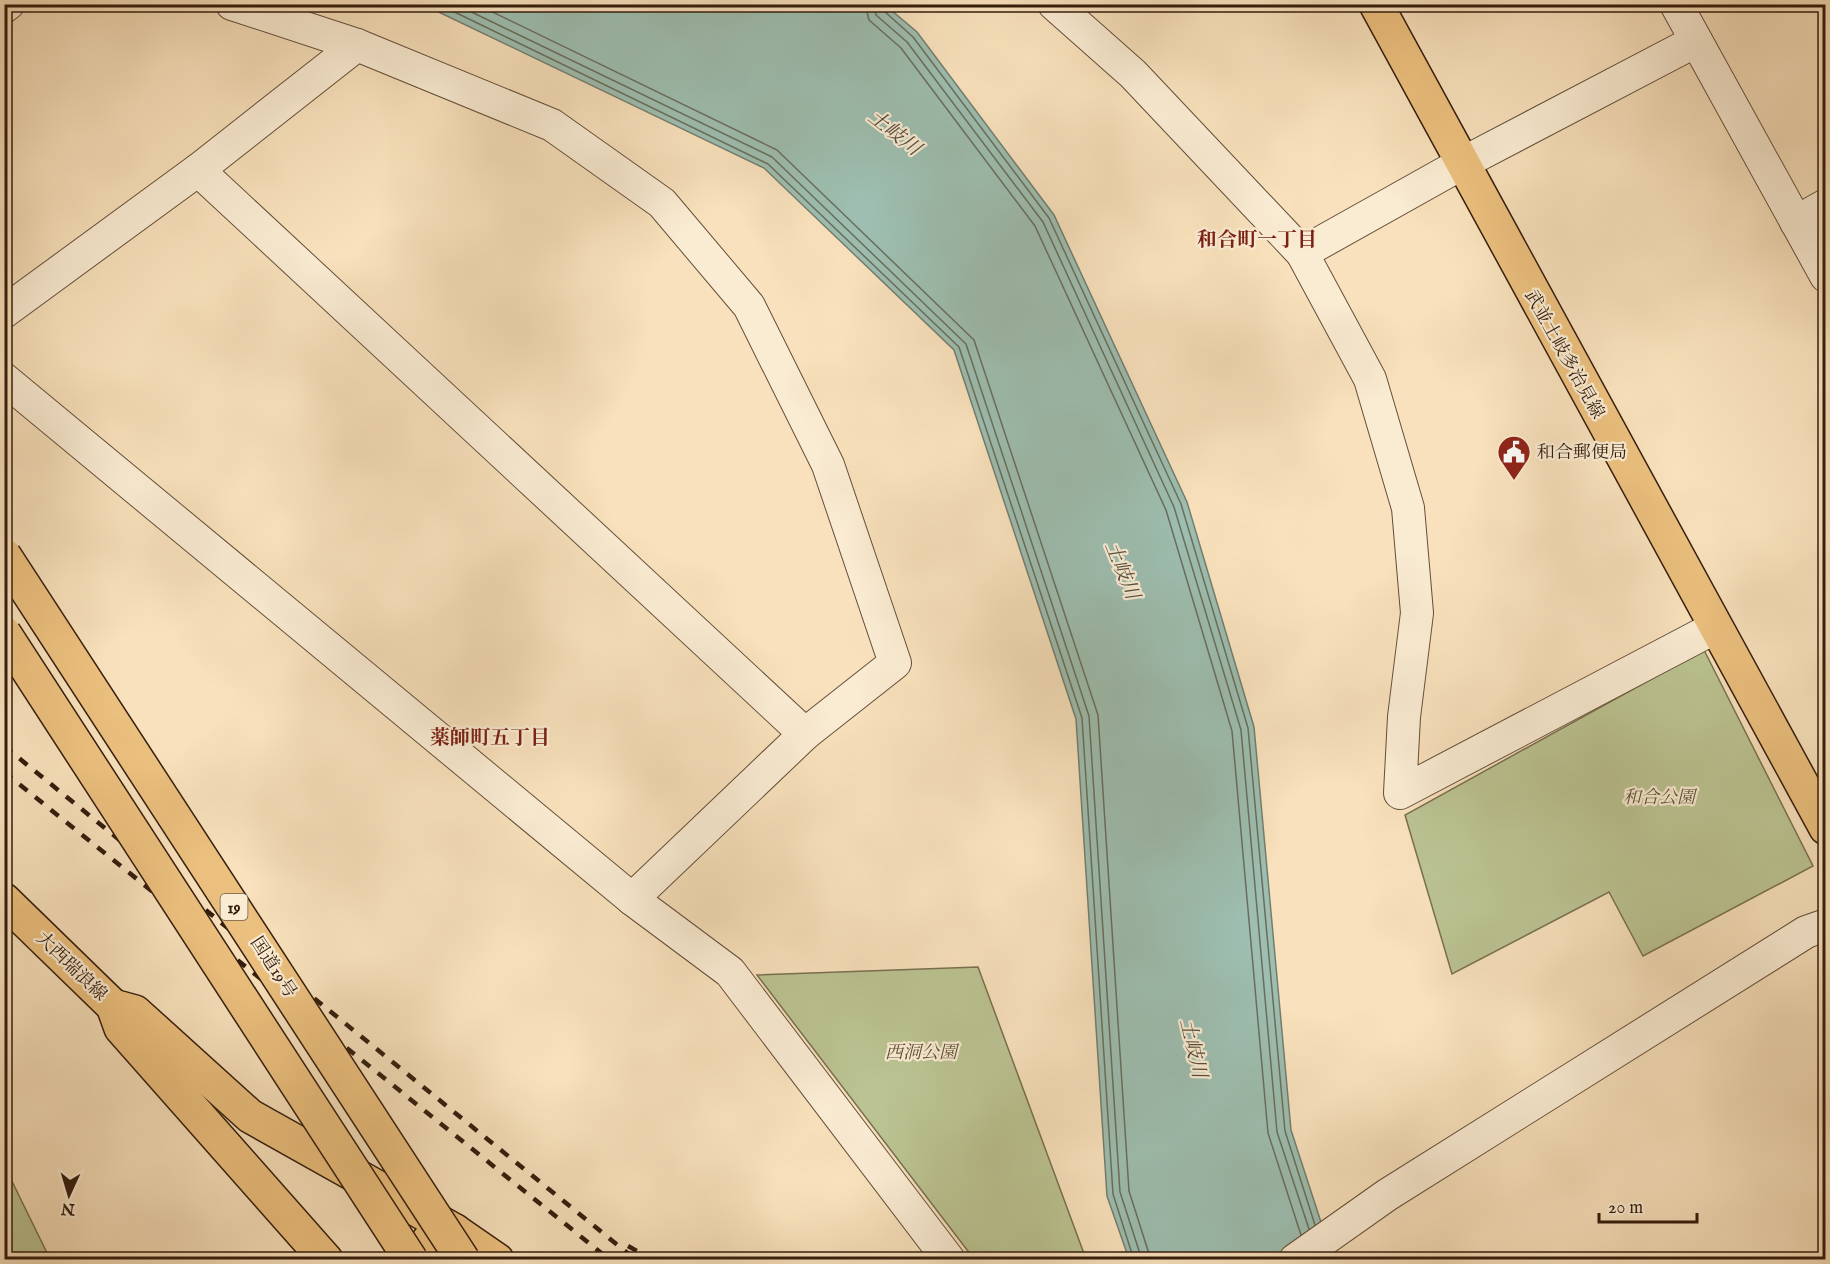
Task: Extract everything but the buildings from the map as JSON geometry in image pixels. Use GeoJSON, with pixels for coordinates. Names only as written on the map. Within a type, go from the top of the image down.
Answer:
{"type":"FeatureCollection","features":[{"type":"Feature","properties":{"kind":"main road","name":"武並土岐多治見線"},"geometry":{"type":"LineString","coordinates":[[1376,4],[1461,164],[1826,828]]}},
{"type":"Feature","properties":{"kind":"main road","name":"国道19号"},"geometry":{"type":"LineString","coordinates":[[4,555],[459,1245]]}},
{"type":"Feature","properties":{"kind":"main road","name":"19"},"geometry":{"type":"LineString","coordinates":[[4,633],[412,1260]]}},
{"type":"Feature","properties":{"kind":"main road","name":"大西瑞浪線"},"geometry":{"type":"LineString","coordinates":[[4,900],[113,1006]]}},
{"type":"Feature","properties":{"kind":"main road"},"geometry":{"type":"LineString","coordinates":[[113,1006],[135,1012],[250,1116],[459,1245],[497,1260]]}},
{"type":"Feature","properties":{"kind":"main road"},"geometry":{"type":"LineString","coordinates":[[113,1006],[121,1028],[326,1260]]}},
{"type":"Feature","properties":{"kind":"main road"},"geometry":{"type":"LineString","coordinates":[[412,1260],[429,1240],[459,1245]]}},
{"type":"Feature","properties":{"kind":"street"},"geometry":{"type":"LineString","coordinates":[[232,4],[357,45],[552,125],[662,203],[748,306],[828,465],[895,663],[805,734],[632,899]]}},
{"type":"Feature","properties":{"kind":"street"},"geometry":{"type":"LineString","coordinates":[[1054,4],[1132,74],[1302,253],[1370,379],[1408,508],[1417,613],[1404,717],[1400,793],[1716,627]]}},
{"type":"Feature","properties":{"kind":"street"},"geometry":{"type":"LineString","coordinates":[[1676,4],[1826,276]]}},
{"type":"Feature","properties":{"kind":"street"},"geometry":{"type":"LineString","coordinates":[[1302,253],[1461,164],[1696,41]]}},
{"type":"Feature","properties":{"kind":"street"},"geometry":{"type":"LineString","coordinates":[[4,312],[198,170],[357,45]]}},
{"type":"Feature","properties":{"kind":"street"},"geometry":{"type":"LineString","coordinates":[[198,170],[805,734]]}},
{"type":"Feature","properties":{"kind":"street"},"geometry":{"type":"LineString","coordinates":[[1796,222],[1826,205]]}},
{"type":"Feature","properties":{"kind":"street"},"geometry":{"type":"LineString","coordinates":[[4,379],[632,899],[730,972],[949,1260]]}},
{"type":"Feature","properties":{"kind":"street"},"geometry":{"type":"LineString","coordinates":[[1295,1260],[1387,1195],[1796,938],[1826,925]]}},
{"type":"Feature","properties":{"kind":"green space","name":"和合公園"},"geometry":{"type":"Polygon","coordinates":[[[1704,650],[1813,866],[1643,956],[1609,892],[1452,974],[1405,815],[1704,650]]]}},
{"type":"Feature","properties":{"kind":"green space","name":"西洞公園"},"geometry":{"type":"Polygon","coordinates":[[[978,967],[1086,1259],[974,1259],[757,975],[978,967]]]}},
{"type":"Feature","properties":{"kind":"green space"},"geometry":{"type":"Polygon","coordinates":[[[5,1167],[50,1259],[5,1259],[5,1167]]]}},
{"type":"Feature","properties":{"kind":"water","name":"土岐川"},"geometry":{"type":"Polygon","coordinates":[[[424,5],[885,5],[917,32],[1054,215],[1187,502],[1254,727],[1291,1130],[1333,1259],[1129,1259],[1107,1196],[1076,719],[954,350],[764,168],[424,5]]]}},
{"type":"Feature","properties":{"kind":"railway"},"geometry":{"type":"LineString","coordinates":[[4,746],[636,1260]]}},
{"type":"Feature","properties":{"kind":"railway"},"geometry":{"type":"LineString","coordinates":[[4,772],[610,1260]]}},
{"type":"Feature","properties":{"kind":"railway"},"geometry":{"type":"LineString","coordinates":[[628,1246],[653,1260]]}},
{"type":"Feature","properties":{"kind":"place","name":"和合郵便局"},"geometry":{"type":"Point","coordinates":[1514,481]}},
{"type":"Feature","properties":{"kind":"district","name":"和合町一丁目"},"geometry":{"type":"Point","coordinates":[1257,239]}},
{"type":"Feature","properties":{"kind":"district","name":"薬師町五丁目"},"geometry":{"type":"Point","coordinates":[490,737]}}]}
